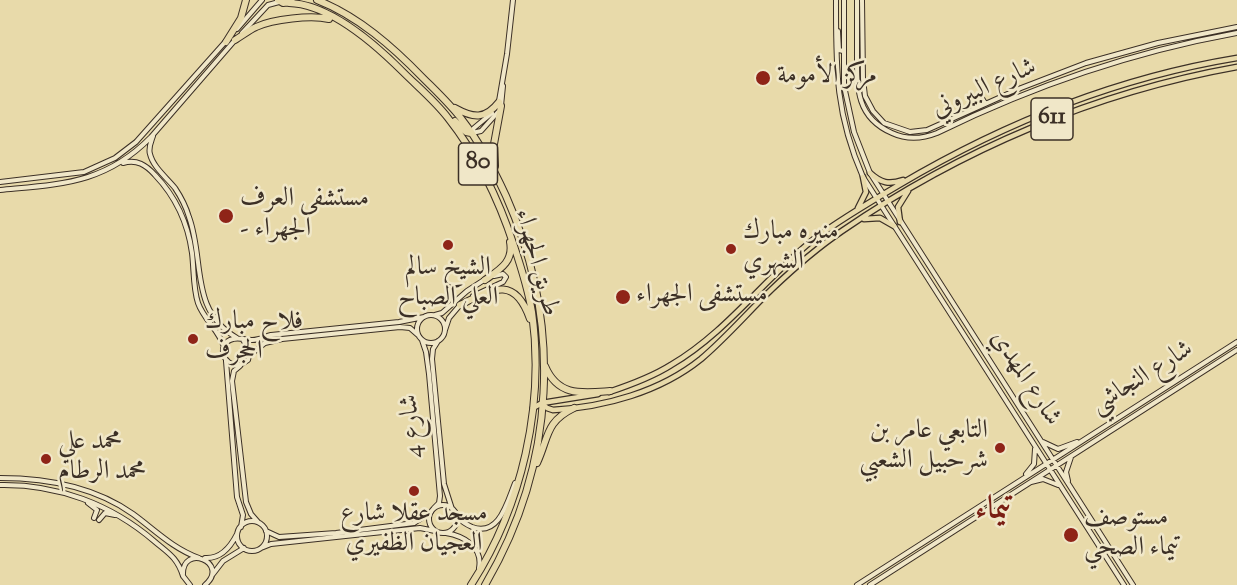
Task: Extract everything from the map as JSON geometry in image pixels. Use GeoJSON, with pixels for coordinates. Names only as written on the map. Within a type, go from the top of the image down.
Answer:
{"type":"FeatureCollection","features":[{"type":"Feature","properties":{"kind":"highway"},"geometry":{"type":"LineString","coordinates":[[226,42],[241,18],[246,0]]}},
{"type":"Feature","properties":{"kind":"highway","name":"طريق الجهراء"},"geometry":{"type":"LineString","coordinates":[[317,0],[338,10],[386,43],[443,98],[471,133],[497,176],[524,238],[534,273],[542,332],[540,430],[522,507],[510,538],[485,585]]}},
{"type":"Feature","properties":{"kind":"highway","name":"طريق الجهراء"},"geometry":{"type":"LineString","coordinates":[[287,1],[307,5],[343,23],[378,48],[435,104],[467,145],[497,199],[526,284],[535,343],[532,409],[526,448],[519,482],[500,534],[470,585]]}},
{"type":"Feature","properties":{"kind":"highway"},"geometry":{"type":"LineString","coordinates":[[236,40],[256,26],[278,21],[315,17],[343,23]]}},
{"type":"Feature","properties":{"kind":"highway"},"geometry":{"type":"LineString","coordinates":[[443,98],[466,114],[476,116],[490,112],[500,104]]}},
{"type":"Feature","properties":{"kind":"highway"},"geometry":{"type":"LineString","coordinates":[[435,104],[447,112],[466,132],[471,133],[467,145]]}},
{"type":"Feature","properties":{"kind":"highway"},"geometry":{"type":"LineString","coordinates":[[497,176],[493,152],[500,104]]}},
{"type":"Feature","properties":{"kind":"highway"},"geometry":{"type":"LineString","coordinates":[[484,280],[501,269],[510,254],[510,242],[501,219],[497,199]]}},
{"type":"Feature","properties":{"kind":"highway"},"geometry":{"type":"LineString","coordinates":[[460,304],[487,293],[510,290],[517,293],[524,303],[534,331]]}},
{"type":"Feature","properties":{"kind":"highway"},"geometry":{"type":"LineString","coordinates":[[535,343],[541,399]]}},
{"type":"Feature","properties":{"kind":"highway"},"geometry":{"type":"LineString","coordinates":[[543,363],[552,380],[566,390],[591,393],[610,391]]}},
{"type":"Feature","properties":{"kind":"highway"},"geometry":{"type":"LineString","coordinates":[[532,471],[538,462],[554,421],[574,408]]}},
{"type":"Feature","properties":{"kind":"main road","name":"611"},"geometry":{"type":"LineString","coordinates":[[532,409],[541,399],[610,391],[640,381],[672,365],[716,331],[781,267],[814,240],[877,198],[984,138],[1051,109],[1150,77],[1237,58]]}},
{"type":"Feature","properties":{"kind":"main road"},"geometry":{"type":"LineString","coordinates":[[1208,73],[1204,69],[1210,63]]}},
{"type":"Feature","properties":{"kind":"main road","name":"611"},"geometry":{"type":"LineString","coordinates":[[541,399],[551,410],[574,408],[608,403],[655,386],[693,364],[725,337],[772,289],[819,248],[881,206],[949,166],[1017,134],[1072,112],[1127,94],[1237,67]]}},
{"type":"Feature","properties":{"kind":"main road"},"geometry":{"type":"LineString","coordinates":[[1127,94],[1152,83],[1153,79],[1150,77]]}},
{"type":"Feature","properties":{"kind":"main road"},"geometry":{"type":"LineString","coordinates":[[870,173],[882,182],[890,183],[900,182],[919,173]]}},
{"type":"Feature","properties":{"kind":"main road"},"geometry":{"type":"LineString","coordinates":[[854,212],[860,206],[866,192],[863,177]]}},
{"type":"Feature","properties":{"kind":"main road"},"geometry":{"type":"LineString","coordinates":[[900,222],[898,207],[910,189]]}},
{"type":"Feature","properties":{"kind":"main road"},"geometry":{"type":"LineString","coordinates":[[856,222],[872,217],[880,218],[894,226]]}},
{"type":"Feature","properties":{"kind":"main road"},"geometry":{"type":"LineString","coordinates":[[814,240],[819,241],[819,248]]}},
{"type":"Feature","properties":{"kind":"main road"},"geometry":{"type":"LineString","coordinates":[[693,364],[687,363],[687,359],[716,331]]}},
{"type":"Feature","properties":{"kind":"main road"},"geometry":{"type":"LineString","coordinates":[[632,396],[641,387],[640,381]]}},
{"type":"Feature","properties":{"kind":"street"},"geometry":{"type":"LineString","coordinates":[[0,182],[84,172],[115,158],[136,142],[262,0]]}},
{"type":"Feature","properties":{"kind":"street"},"geometry":{"type":"LineString","coordinates":[[471,133],[500,104],[513,0]]}},
{"type":"Feature","properties":{"kind":"street"},"geometry":{"type":"LineString","coordinates":[[836,0],[839,50],[843,51]]}},
{"type":"Feature","properties":{"kind":"street"},"geometry":{"type":"LineString","coordinates":[[843,51],[844,0]]}},
{"type":"Feature","properties":{"kind":"street"},"geometry":{"type":"LineString","coordinates":[[117,166],[139,150],[268,5],[287,1]]}},
{"type":"Feature","properties":{"kind":"street","name":"شارع البيروني"},"geometry":{"type":"LineString","coordinates":[[860,2],[857,90],[863,107],[881,128],[900,137],[928,137],[1036,88],[1089,69],[1158,50],[1237,33]]}},
{"type":"Feature","properties":{"kind":"street","name":"شارع البيروني"},"geometry":{"type":"LineString","coordinates":[[860,10],[863,88],[868,103],[884,123],[902,130],[921,132],[983,104],[1086,63],[1149,45],[1237,27]]}},
{"type":"Feature","properties":{"kind":"street","name":"شارع المهدي"},"geometry":{"type":"LineString","coordinates":[[836,21],[836,66],[840,103],[853,154],[863,177],[1124,585]]}},
{"type":"Feature","properties":{"kind":"street"},"geometry":{"type":"LineString","coordinates":[[1229,28],[1230,34]]}},
{"type":"Feature","properties":{"kind":"street"},"geometry":{"type":"LineString","coordinates":[[1221,30],[1223,33],[1221,36]]}},
{"type":"Feature","properties":{"kind":"street","name":"شارع المهدي"},"geometry":{"type":"LineString","coordinates":[[843,51],[844,86],[849,115],[860,151],[870,173],[1133,585]]}},
{"type":"Feature","properties":{"kind":"street"},"geometry":{"type":"LineString","coordinates":[[980,95],[983,104],[988,109]]}},
{"type":"Feature","properties":{"kind":"street"},"geometry":{"type":"LineString","coordinates":[[982,111],[983,104]]}},
{"type":"Feature","properties":{"kind":"street"},"geometry":{"type":"LineString","coordinates":[[159,128],[149,150],[151,158],[176,190],[190,218],[197,248],[202,294],[217,322],[238,338],[257,340],[271,335],[399,322],[435,315],[442,313],[467,291],[484,280],[501,274],[506,277],[503,282],[460,304],[449,318],[443,336],[438,341],[428,343],[410,328],[400,327],[282,339],[265,343],[234,371],[232,382],[247,506],[266,531],[279,537],[414,524],[432,510],[443,505],[452,509],[456,516],[467,525],[479,530],[492,527],[497,523],[507,503],[526,448]]}},
{"type":"Feature","properties":{"kind":"street"},"geometry":{"type":"LineString","coordinates":[[0,190],[87,178],[128,162],[137,162],[153,173],[171,195],[184,222],[192,253],[198,303],[224,346],[237,497],[243,515],[241,527],[231,545],[213,558],[200,558],[186,563],[183,576]]}},
{"type":"Feature","properties":{"kind":"street"},"geometry":{"type":"LineString","coordinates":[[153,173],[158,168]]}},
{"type":"Feature","properties":{"kind":"street"},"geometry":{"type":"LineString","coordinates":[[435,315],[442,321],[445,330]]}},
{"type":"Feature","properties":{"kind":"street"},"geometry":{"type":"LineString","coordinates":[[418,335],[418,325],[424,317]]}},
{"type":"Feature","properties":{"kind":"street"},"geometry":{"type":"LineString","coordinates":[[224,346],[229,340],[238,338]]}},
{"type":"Feature","properties":{"kind":"street"},"geometry":{"type":"LineString","coordinates":[[243,340],[249,346],[250,355]]}},
{"type":"Feature","properties":{"kind":"street","name":"شارع 4"},"geometry":{"type":"LineString","coordinates":[[422,340],[428,364],[440,496],[439,503],[432,510]]}},
{"type":"Feature","properties":{"kind":"street","name":"شارع 4"},"geometry":{"type":"LineString","coordinates":[[438,341],[433,349],[432,358],[444,484],[452,509]]}},
{"type":"Feature","properties":{"kind":"street","name":"شارع النجاشي"},"geometry":{"type":"LineString","coordinates":[[857,585],[1237,342]]}},
{"type":"Feature","properties":{"kind":"street","name":"شارع النجاشي"},"geometry":{"type":"LineString","coordinates":[[870,585],[1237,350]]}},
{"type":"Feature","properties":{"kind":"street"},"geometry":{"type":"LineString","coordinates":[[977,353],[983,357],[986,356]]}},
{"type":"Feature","properties":{"kind":"street"},"geometry":{"type":"LineString","coordinates":[[226,361],[232,365],[240,365]]}},
{"type":"Feature","properties":{"kind":"street"},"geometry":{"type":"LineString","coordinates":[[1199,366],[1202,372]]}},
{"type":"Feature","properties":{"kind":"street"},"geometry":{"type":"LineString","coordinates":[[988,371],[997,373]]}},
{"type":"Feature","properties":{"kind":"street"},"geometry":{"type":"LineString","coordinates":[[1190,373],[1193,377]]}},
{"type":"Feature","properties":{"kind":"street"},"geometry":{"type":"LineString","coordinates":[[1040,440],[1059,449],[1089,437]]}},
{"type":"Feature","properties":{"kind":"street"},"geometry":{"type":"LineString","coordinates":[[1021,479],[1034,464],[1036,453],[1033,443]]}},
{"type":"Feature","properties":{"kind":"street"},"geometry":{"type":"LineString","coordinates":[[1069,485],[1066,472],[1071,456]]}},
{"type":"Feature","properties":{"kind":"street"},"geometry":{"type":"LineString","coordinates":[[0,478],[41,480],[91,493],[122,507],[176,548],[209,564],[212,573],[208,583]]}},
{"type":"Feature","properties":{"kind":"street"},"geometry":{"type":"LineString","coordinates":[[1028,483],[1043,479],[1058,485],[1063,490]]}},
{"type":"Feature","properties":{"kind":"street"},"geometry":{"type":"LineString","coordinates":[[0,485],[38,488],[77,496],[121,516],[176,559],[183,576],[190,585]]}},
{"type":"Feature","properties":{"kind":"street"},"geometry":{"type":"LineString","coordinates":[[77,496],[95,507],[96,519],[106,512],[121,516]]}},
{"type":"Feature","properties":{"kind":"street"},"geometry":{"type":"LineString","coordinates":[[432,510],[430,525],[435,531]]}},
{"type":"Feature","properties":{"kind":"street"},"geometry":{"type":"LineString","coordinates":[[445,533],[453,529],[456,516]]}},
{"type":"Feature","properties":{"kind":"street"},"geometry":{"type":"LineString","coordinates":[[241,527],[249,522],[258,522]]}},
{"type":"Feature","properties":{"kind":"street"},"geometry":{"type":"LineString","coordinates":[[951,525],[954,526],[954,531]]}},
{"type":"Feature","properties":{"kind":"street"},"geometry":{"type":"LineString","coordinates":[[208,583],[223,561],[244,549],[256,550],[271,544],[420,528],[460,536],[478,553],[479,567],[470,585]]}},
{"type":"Feature","properties":{"kind":"street"},"geometry":{"type":"LineString","coordinates":[[261,548],[266,540],[266,531]]}},
{"type":"Feature","properties":{"kind":"street"},"geometry":{"type":"LineString","coordinates":[[238,534],[238,539],[244,549]]}},
{"type":"Feature","properties":{"kind":"street"},"geometry":{"type":"LineString","coordinates":[[1105,555],[1110,558],[1113,553]]}},
{"type":"Feature","properties":{"kind":"street"},"geometry":{"type":"LineString","coordinates":[[1112,566],[1116,561],[1121,566]]}},
{"type":"Feature","properties":{"kind":"place","name":"مركز الأمومة"},"geometry":{"type":"Point","coordinates":[763,78]}},
{"type":"Feature","properties":{"kind":"place","name":"مستشفى العرف - الجهراء"},"geometry":{"type":"Point","coordinates":[226,216]}},
{"type":"Feature","properties":{"kind":"place","name":"الشيخ سالم العلي الصباح"},"geometry":{"type":"Point","coordinates":[448,245]}},
{"type":"Feature","properties":{"kind":"place","name":"منيره مبارك الشهري"},"geometry":{"type":"Point","coordinates":[731,249]}},
{"type":"Feature","properties":{"kind":"place","name":"مستشفى الجهراء"},"geometry":{"type":"Point","coordinates":[623,297]}},
{"type":"Feature","properties":{"kind":"place","name":"فلاح مبارك الحجرف"},"geometry":{"type":"Point","coordinates":[193,339]}},
{"type":"Feature","properties":{"kind":"place","name":"التابعي عامر بن شرحبيل الشعبي"},"geometry":{"type":"Point","coordinates":[1000,448]}},
{"type":"Feature","properties":{"kind":"place","name":"محمد علي محمد الرطام"},"geometry":{"type":"Point","coordinates":[46,459]}},
{"type":"Feature","properties":{"kind":"place","name":"مسجد عقلا شارع العجيان الظفيري"},"geometry":{"type":"Point","coordinates":[414,491]}},
{"type":"Feature","properties":{"kind":"place","name":"مستوصف تيماء الصحي"},"geometry":{"type":"Point","coordinates":[1071,535]}},
{"type":"Feature","properties":{"kind":"district","name":"تيماء"},"geometry":{"type":"Point","coordinates":[993,513]}}]}
